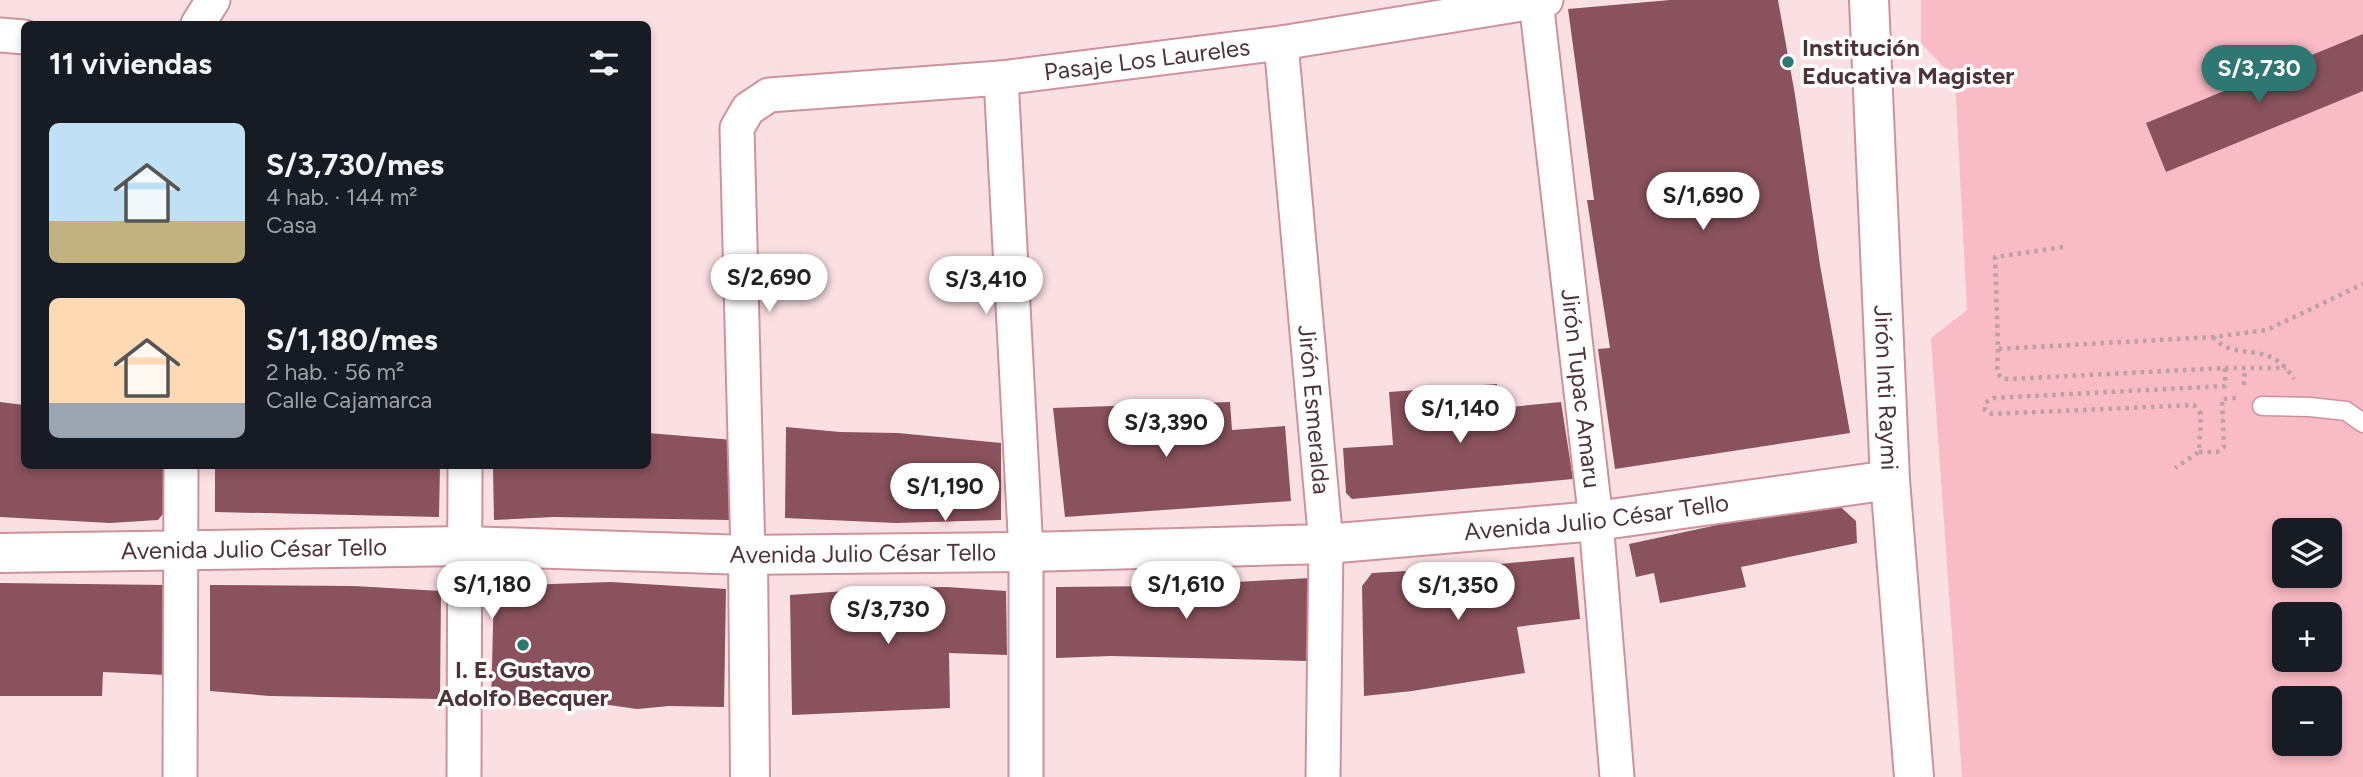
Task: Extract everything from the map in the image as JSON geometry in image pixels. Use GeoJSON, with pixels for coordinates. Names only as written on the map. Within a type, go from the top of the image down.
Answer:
{"type":"FeatureCollection","features":[{"type":"Feature","properties":{"kind":"street"},"geometry":{"type":"LineString","coordinates":[[200,21],[213,0]]}},
{"type":"Feature","properties":{"kind":"street","name":"Pasaje Los Laureles"},"geometry":{"type":"LineString","coordinates":[[748,555],[737,128],[748,109],[769,95],[1001,78],[1282,43],[1546,0]]}},
{"type":"Feature","properties":{"kind":"street","name":"Jirón Inti Raymi"},"geometry":{"type":"LineString","coordinates":[[1869,0],[1890,480],[1914,777]]}},
{"type":"Feature","properties":{"kind":"street","name":"Jirón Tupac Amaru"},"geometry":{"type":"LineString","coordinates":[[1536,1],[1596,521],[1618,777]]}},
{"type":"Feature","properties":{"kind":"street"},"geometry":{"type":"LineString","coordinates":[[0,35],[21,37]]}},
{"type":"Feature","properties":{"kind":"street","name":"Jirón Esmeralda"},"geometry":{"type":"LineString","coordinates":[[1282,43],[1326,544],[1323,777]]}},
{"type":"Feature","properties":{"kind":"street"},"geometry":{"type":"LineString","coordinates":[[1001,78],[1026,552],[1026,777]]}},
{"type":"Feature","properties":{"kind":"street"},"geometry":{"type":"LineString","coordinates":[[180,777],[181,469]]}},
{"type":"Feature","properties":{"kind":"street"},"geometry":{"type":"LineString","coordinates":[[464,777],[465,469]]}},
{"type":"Feature","properties":{"kind":"street","name":"Avenida Julio César Tello"},"geometry":{"type":"LineString","coordinates":[[0,553],[465,546],[748,555],[1026,552],[1326,544],[1596,521],[1890,480]]}},
{"type":"Feature","properties":{"kind":"street"},"geometry":{"type":"LineString","coordinates":[[748,555],[750,777]]}},
{"type":"Feature","properties":{"kind":"lane"},"geometry":{"type":"LineString","coordinates":[[2262,406],[2346,411],[2363,423]]}},
{"type":"Feature","properties":{"kind":"path"},"geometry":{"type":"LineString","coordinates":[[2063,247],[1995,257],[1997,372],[2001,378],[2225,368],[2286,368]]}},
{"type":"Feature","properties":{"kind":"path"},"geometry":{"type":"LineString","coordinates":[[1998,349],[2213,337],[2267,330],[2363,284]]}},
{"type":"Feature","properties":{"kind":"path"},"geometry":{"type":"LineString","coordinates":[[2213,337],[2225,348],[2267,354]]}},
{"type":"Feature","properties":{"kind":"path"},"geometry":{"type":"LineString","coordinates":[[2199,452],[2201,414],[2194,405],[1992,414],[1985,410],[1986,402],[1993,398],[2225,386],[2225,368]]}},
{"type":"Feature","properties":{"kind":"path"},"geometry":{"type":"LineString","coordinates":[[2175,468],[2199,452],[2217,453],[2224,447],[2224,435]]}},
{"type":"Feature","properties":{"kind":"shaded area"},"geometry":{"type":"Polygon","coordinates":[[[1921,0],[2363,0],[2363,777],[1962,777],[1931,338],[1967,310],[1955,79],[1921,43],[1921,0]]]}},
{"type":"Feature","properties":{"kind":"building"},"geometry":{"type":"Polygon","coordinates":[[[1670,0],[1778,0],[1850,433],[1615,469],[1598,349],[1610,348],[1587,200],[1594,200],[1568,9],[1670,0]]]}},
{"type":"Feature","properties":{"kind":"building"},"geometry":{"type":"Polygon","coordinates":[[[2363,34],[2363,91],[2166,172],[2146,123],[2363,34]]]}},
{"type":"Feature","properties":{"kind":"building"},"geometry":{"type":"Polygon","coordinates":[[[1497,384],[1499,408],[1561,402],[1573,479],[1352,499],[1346,493],[1343,448],[1393,445],[1389,392],[1497,384]]]}},
{"type":"Feature","properties":{"kind":"building"},"geometry":{"type":"Polygon","coordinates":[[[0,402],[21,405],[21,469],[166,469],[167,509],[158,520],[110,523],[0,517],[0,402]]]}},
{"type":"Feature","properties":{"kind":"building"},"geometry":{"type":"Polygon","coordinates":[[[1230,402],[1232,430],[1285,426],[1291,501],[1065,517],[1053,408],[1230,402]]]}},
{"type":"Feature","properties":{"kind":"building"},"geometry":{"type":"Polygon","coordinates":[[[786,427],[840,432],[898,433],[1001,443],[1001,520],[896,523],[785,518],[786,427]]]}},
{"type":"Feature","properties":{"kind":"building"},"geometry":{"type":"Polygon","coordinates":[[[651,433],[733,440],[729,520],[554,517],[494,520],[493,469],[651,469],[651,433]]]}},
{"type":"Feature","properties":{"kind":"building"},"geometry":{"type":"Polygon","coordinates":[[[215,469],[440,469],[439,517],[215,512],[215,469]]]}},
{"type":"Feature","properties":{"kind":"building"},"geometry":{"type":"Polygon","coordinates":[[[1833,500],[1856,521],[1857,543],[1741,567],[1746,587],[1660,603],[1654,573],[1636,577],[1629,544],[1833,500]]]}},
{"type":"Feature","properties":{"kind":"building"},"geometry":{"type":"Polygon","coordinates":[[[1574,557],[1580,619],[1517,627],[1525,673],[1364,696],[1362,586],[1372,573],[1574,557]]]}},
{"type":"Feature","properties":{"kind":"building"},"geometry":{"type":"Polygon","coordinates":[[[1310,578],[1307,661],[1111,656],[1056,658],[1056,587],[1164,586],[1310,578]]]}},
{"type":"Feature","properties":{"kind":"building"},"geometry":{"type":"Polygon","coordinates":[[[611,582],[726,589],[724,707],[669,706],[637,709],[609,705],[491,706],[494,586],[611,582]]]}},
{"type":"Feature","properties":{"kind":"building"},"geometry":{"type":"Polygon","coordinates":[[[0,583],[166,585],[166,675],[103,672],[102,696],[0,696],[0,583]]]}},
{"type":"Feature","properties":{"kind":"building"},"geometry":{"type":"Polygon","coordinates":[[[210,585],[354,586],[441,591],[440,699],[270,696],[210,691],[210,585]]]}},
{"type":"Feature","properties":{"kind":"building"},"geometry":{"type":"Polygon","coordinates":[[[947,587],[1006,591],[1007,655],[949,653],[950,708],[792,715],[790,595],[947,587]]]}},
{"type":"Feature","properties":{"kind":"place","name":"Institución Educativa Magister"},"geometry":{"type":"Point","coordinates":[1788,62]}},
{"type":"Feature","properties":{"kind":"place","name":"I. E. Gustavo Adolfo Becquer"},"geometry":{"type":"Point","coordinates":[523,645]}}]}
